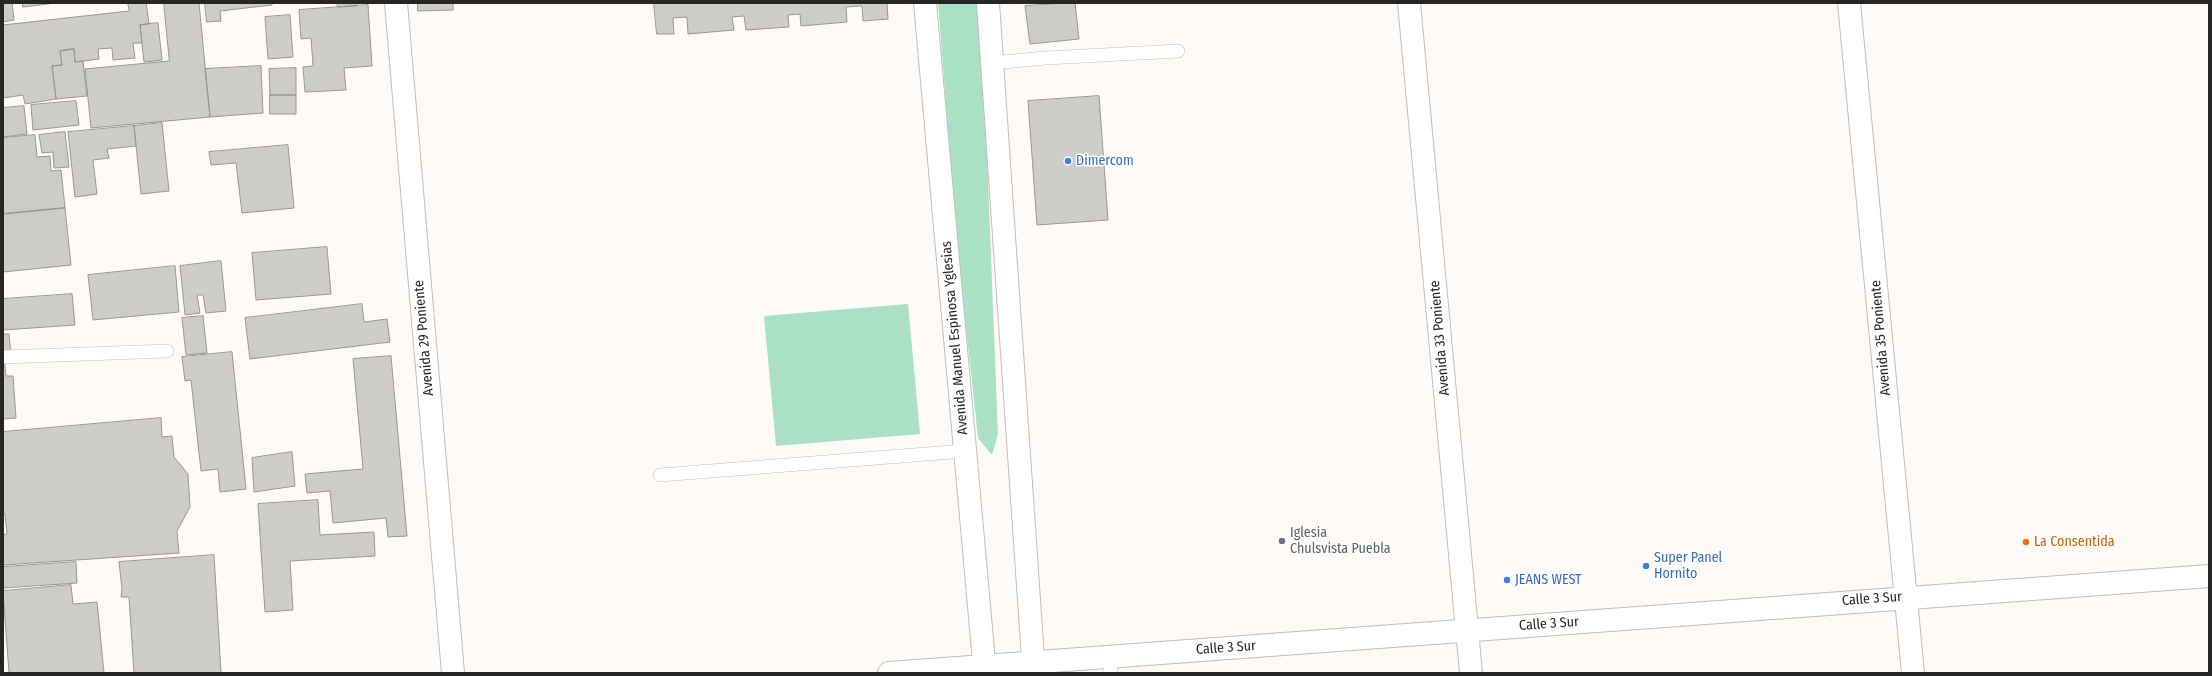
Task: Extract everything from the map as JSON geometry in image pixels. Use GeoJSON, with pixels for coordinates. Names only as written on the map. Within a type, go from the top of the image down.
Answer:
{"type":"FeatureCollection","features":[{"type":"Feature","properties":{"kind":"street","name":"Avenida 29 Poniente"},"geometry":{"type":"LineString","coordinates":[[396,3],[452,673]]}},
{"type":"Feature","properties":{"kind":"street","name":"Avenida Manuel Espinosa Yglesias"},"geometry":{"type":"LineString","coordinates":[[925,3],[985,669]]}},
{"type":"Feature","properties":{"kind":"street"},"geometry":{"type":"LineString","coordinates":[[988,3],[1033,668]]}},
{"type":"Feature","properties":{"kind":"street","name":"Avenida 33 Poniente"},"geometry":{"type":"LineString","coordinates":[[1409,3],[1471,673]]}},
{"type":"Feature","properties":{"kind":"street","name":"Avenida 35 Poniente"},"geometry":{"type":"LineString","coordinates":[[1849,3],[1913,673]]}},
{"type":"Feature","properties":{"kind":"street","name":"Calle 3 Sur"},"geometry":{"type":"LineString","coordinates":[[889,673],[1110,665],[1467,630],[2209,576]]}},
{"type":"Feature","properties":{"kind":"lane"},"geometry":{"type":"LineString","coordinates":[[992,63],[1046,58],[1178,51]]}},
{"type":"Feature","properties":{"kind":"lane"},"geometry":{"type":"LineString","coordinates":[[4,357],[167,351]]}},
{"type":"Feature","properties":{"kind":"lane"},"geometry":{"type":"LineString","coordinates":[[660,475],[965,451]]}},
{"type":"Feature","properties":{"kind":"green space"},"geometry":{"type":"Polygon","coordinates":[[[938,3],[981,3],[998,434],[992,455],[978,438],[957,243],[938,3]]]}},
{"type":"Feature","properties":{"kind":"green space"},"geometry":{"type":"Polygon","coordinates":[[[908,304],[920,434],[776,446],[764,316],[908,304]]]}},
{"type":"Feature","properties":{"kind":"building"},"geometry":{"type":"Polygon","coordinates":[[[3,3],[12,3],[14,20],[3,22],[3,3]]]}},
{"type":"Feature","properties":{"kind":"building"},"geometry":{"type":"Polygon","coordinates":[[[23,3],[56,3],[23,7],[23,3]]]}},
{"type":"Feature","properties":{"kind":"building"},"geometry":{"type":"Polygon","coordinates":[[[128,3],[146,3],[149,24],[140,25],[142,43],[133,43],[135,58],[113,60],[112,48],[98,49],[99,59],[75,62],[74,49],[60,51],[62,65],[52,66],[56,99],[25,104],[23,95],[3,98],[3,25],[129,11],[128,3]]]}},
{"type":"Feature","properties":{"kind":"building"},"geometry":{"type":"Polygon","coordinates":[[[164,3],[199,3],[210,117],[91,128],[85,69],[169,61],[164,3]]]}},
{"type":"Feature","properties":{"kind":"building"},"geometry":{"type":"Polygon","coordinates":[[[205,3],[272,3],[272,5],[220,11],[221,21],[207,22],[205,3]]]}},
{"type":"Feature","properties":{"kind":"building"},"geometry":{"type":"Polygon","coordinates":[[[337,3],[357,3],[357,6],[338,7],[337,3]]]}},
{"type":"Feature","properties":{"kind":"building"},"geometry":{"type":"Polygon","coordinates":[[[418,3],[453,3],[453,10],[418,11],[418,3]]]}},
{"type":"Feature","properties":{"kind":"building"},"geometry":{"type":"Polygon","coordinates":[[[654,3],[887,3],[888,19],[863,21],[862,6],[846,7],[847,22],[801,26],[800,14],[788,15],[789,27],[746,30],[744,16],[732,17],[734,30],[688,34],[687,17],[673,18],[674,34],[657,34],[654,3]]]}},
{"type":"Feature","properties":{"kind":"building"},"geometry":{"type":"Polygon","coordinates":[[[1075,3],[1079,39],[1030,44],[1025,6],[1075,3]]]}},
{"type":"Feature","properties":{"kind":"building"},"geometry":{"type":"Polygon","coordinates":[[[368,5],[372,66],[344,68],[346,90],[305,92],[303,67],[313,66],[311,38],[301,39],[299,10],[368,5]]]}},
{"type":"Feature","properties":{"kind":"building"},"geometry":{"type":"Polygon","coordinates":[[[290,15],[293,57],[268,59],[265,17],[290,15]]]}},
{"type":"Feature","properties":{"kind":"building"},"geometry":{"type":"Polygon","coordinates":[[[158,23],[162,60],[144,62],[140,25],[158,23]]]}},
{"type":"Feature","properties":{"kind":"building"},"geometry":{"type":"Polygon","coordinates":[[[74,49],[75,62],[83,61],[87,96],[56,99],[52,66],[62,65],[60,51],[74,49]]]}},
{"type":"Feature","properties":{"kind":"building"},"geometry":{"type":"Polygon","coordinates":[[[261,66],[263,113],[210,117],[205,69],[261,66]]]}},
{"type":"Feature","properties":{"kind":"building"},"geometry":{"type":"Polygon","coordinates":[[[296,68],[296,95],[270,95],[269,69],[296,68]]]}},
{"type":"Feature","properties":{"kind":"building"},"geometry":{"type":"Polygon","coordinates":[[[270,95],[296,95],[296,114],[270,114],[270,95]]]}},
{"type":"Feature","properties":{"kind":"building","name":"Dimercom"},"geometry":{"type":"Polygon","coordinates":[[[1099,96],[1108,220],[1037,225],[1028,101],[1099,96]]]}},
{"type":"Feature","properties":{"kind":"building"},"geometry":{"type":"Polygon","coordinates":[[[76,101],[79,125],[33,130],[31,105],[76,101]]]}},
{"type":"Feature","properties":{"kind":"building"},"geometry":{"type":"Polygon","coordinates":[[[24,106],[27,134],[3,137],[3,108],[24,106]]]}},
{"type":"Feature","properties":{"kind":"building"},"geometry":{"type":"Polygon","coordinates":[[[162,123],[169,191],[141,194],[134,126],[162,123]]]}},
{"type":"Feature","properties":{"kind":"building"},"geometry":{"type":"Polygon","coordinates":[[[134,126],[136,146],[107,149],[109,158],[93,160],[97,194],[75,197],[68,132],[134,126]]]}},
{"type":"Feature","properties":{"kind":"building"},"geometry":{"type":"Polygon","coordinates":[[[65,132],[69,167],[54,168],[53,152],[42,153],[39,135],[65,132]]]}},
{"type":"Feature","properties":{"kind":"building"},"geometry":{"type":"Polygon","coordinates":[[[35,135],[37,157],[50,156],[51,171],[61,170],[65,208],[3,214],[3,138],[35,135]]]}},
{"type":"Feature","properties":{"kind":"building"},"geometry":{"type":"Polygon","coordinates":[[[288,145],[294,208],[242,213],[236,163],[211,165],[209,152],[288,145]]]}},
{"type":"Feature","properties":{"kind":"building"},"geometry":{"type":"Polygon","coordinates":[[[65,208],[71,265],[3,272],[3,214],[65,208]]]}},
{"type":"Feature","properties":{"kind":"building"},"geometry":{"type":"Polygon","coordinates":[[[327,247],[331,294],[256,300],[252,253],[327,247]]]}},
{"type":"Feature","properties":{"kind":"building"},"geometry":{"type":"Polygon","coordinates":[[[221,261],[226,311],[206,313],[203,295],[197,295],[200,313],[185,315],[180,266],[221,261]]]}},
{"type":"Feature","properties":{"kind":"building"},"geometry":{"type":"Polygon","coordinates":[[[175,266],[179,312],[93,320],[88,275],[175,266]]]}},
{"type":"Feature","properties":{"kind":"building"},"geometry":{"type":"Polygon","coordinates":[[[72,294],[75,325],[3,330],[3,299],[72,294]]]}},
{"type":"Feature","properties":{"kind":"building"},"geometry":{"type":"Polygon","coordinates":[[[362,304],[364,322],[387,319],[390,342],[250,359],[245,318],[362,304]]]}},
{"type":"Feature","properties":{"kind":"building"},"geometry":{"type":"Polygon","coordinates":[[[203,316],[207,353],[186,355],[182,318],[203,316]]]}},
{"type":"Feature","properties":{"kind":"building"},"geometry":{"type":"Polygon","coordinates":[[[3,334],[9,334],[11,355],[4,357],[6,376],[13,376],[16,418],[3,419],[3,334]]]}},
{"type":"Feature","properties":{"kind":"building"},"geometry":{"type":"Polygon","coordinates":[[[232,352],[246,489],[220,492],[218,469],[201,471],[191,380],[185,381],[182,357],[232,352]]]}},
{"type":"Feature","properties":{"kind":"building"},"geometry":{"type":"Polygon","coordinates":[[[391,356],[407,536],[388,537],[386,518],[333,523],[330,491],[307,493],[305,474],[363,469],[353,359],[391,356]]]}},
{"type":"Feature","properties":{"kind":"building"},"geometry":{"type":"Polygon","coordinates":[[[161,418],[162,437],[172,436],[174,457],[188,474],[190,507],[177,531],[179,553],[3,565],[3,535],[7,534],[5,514],[3,514],[3,432],[161,418]]]}},
{"type":"Feature","properties":{"kind":"building"},"geometry":{"type":"Polygon","coordinates":[[[292,452],[295,486],[254,492],[252,458],[292,452]]]}},
{"type":"Feature","properties":{"kind":"building"},"geometry":{"type":"Polygon","coordinates":[[[318,500],[320,535],[374,532],[375,556],[290,561],[293,610],[265,612],[258,504],[318,500]]]}},
{"type":"Feature","properties":{"kind":"building"},"geometry":{"type":"Polygon","coordinates":[[[214,555],[221,673],[134,673],[129,597],[121,597],[122,589],[119,562],[214,555]]]}},
{"type":"Feature","properties":{"kind":"building"},"geometry":{"type":"Polygon","coordinates":[[[76,562],[77,583],[3,588],[3,567],[76,562]]]}},
{"type":"Feature","properties":{"kind":"building"},"geometry":{"type":"Polygon","coordinates":[[[71,585],[73,604],[97,602],[104,673],[9,673],[3,591],[71,585]]]}},
{"type":"Feature","properties":{"kind":"place","name":"Dimercom"},"geometry":{"type":"Point","coordinates":[1068,161]}},
{"type":"Feature","properties":{"kind":"place","name":"Iglesia Chulsvista Puebla"},"geometry":{"type":"Point","coordinates":[1282,541]}},
{"type":"Feature","properties":{"kind":"place","name":"La Consentida"},"geometry":{"type":"Point","coordinates":[2026,542]}},
{"type":"Feature","properties":{"kind":"place","name":"Super Panel Hornito"},"geometry":{"type":"Point","coordinates":[1646,566]}},
{"type":"Feature","properties":{"kind":"place","name":"JEANS WEST"},"geometry":{"type":"Point","coordinates":[1507,580]}}]}
